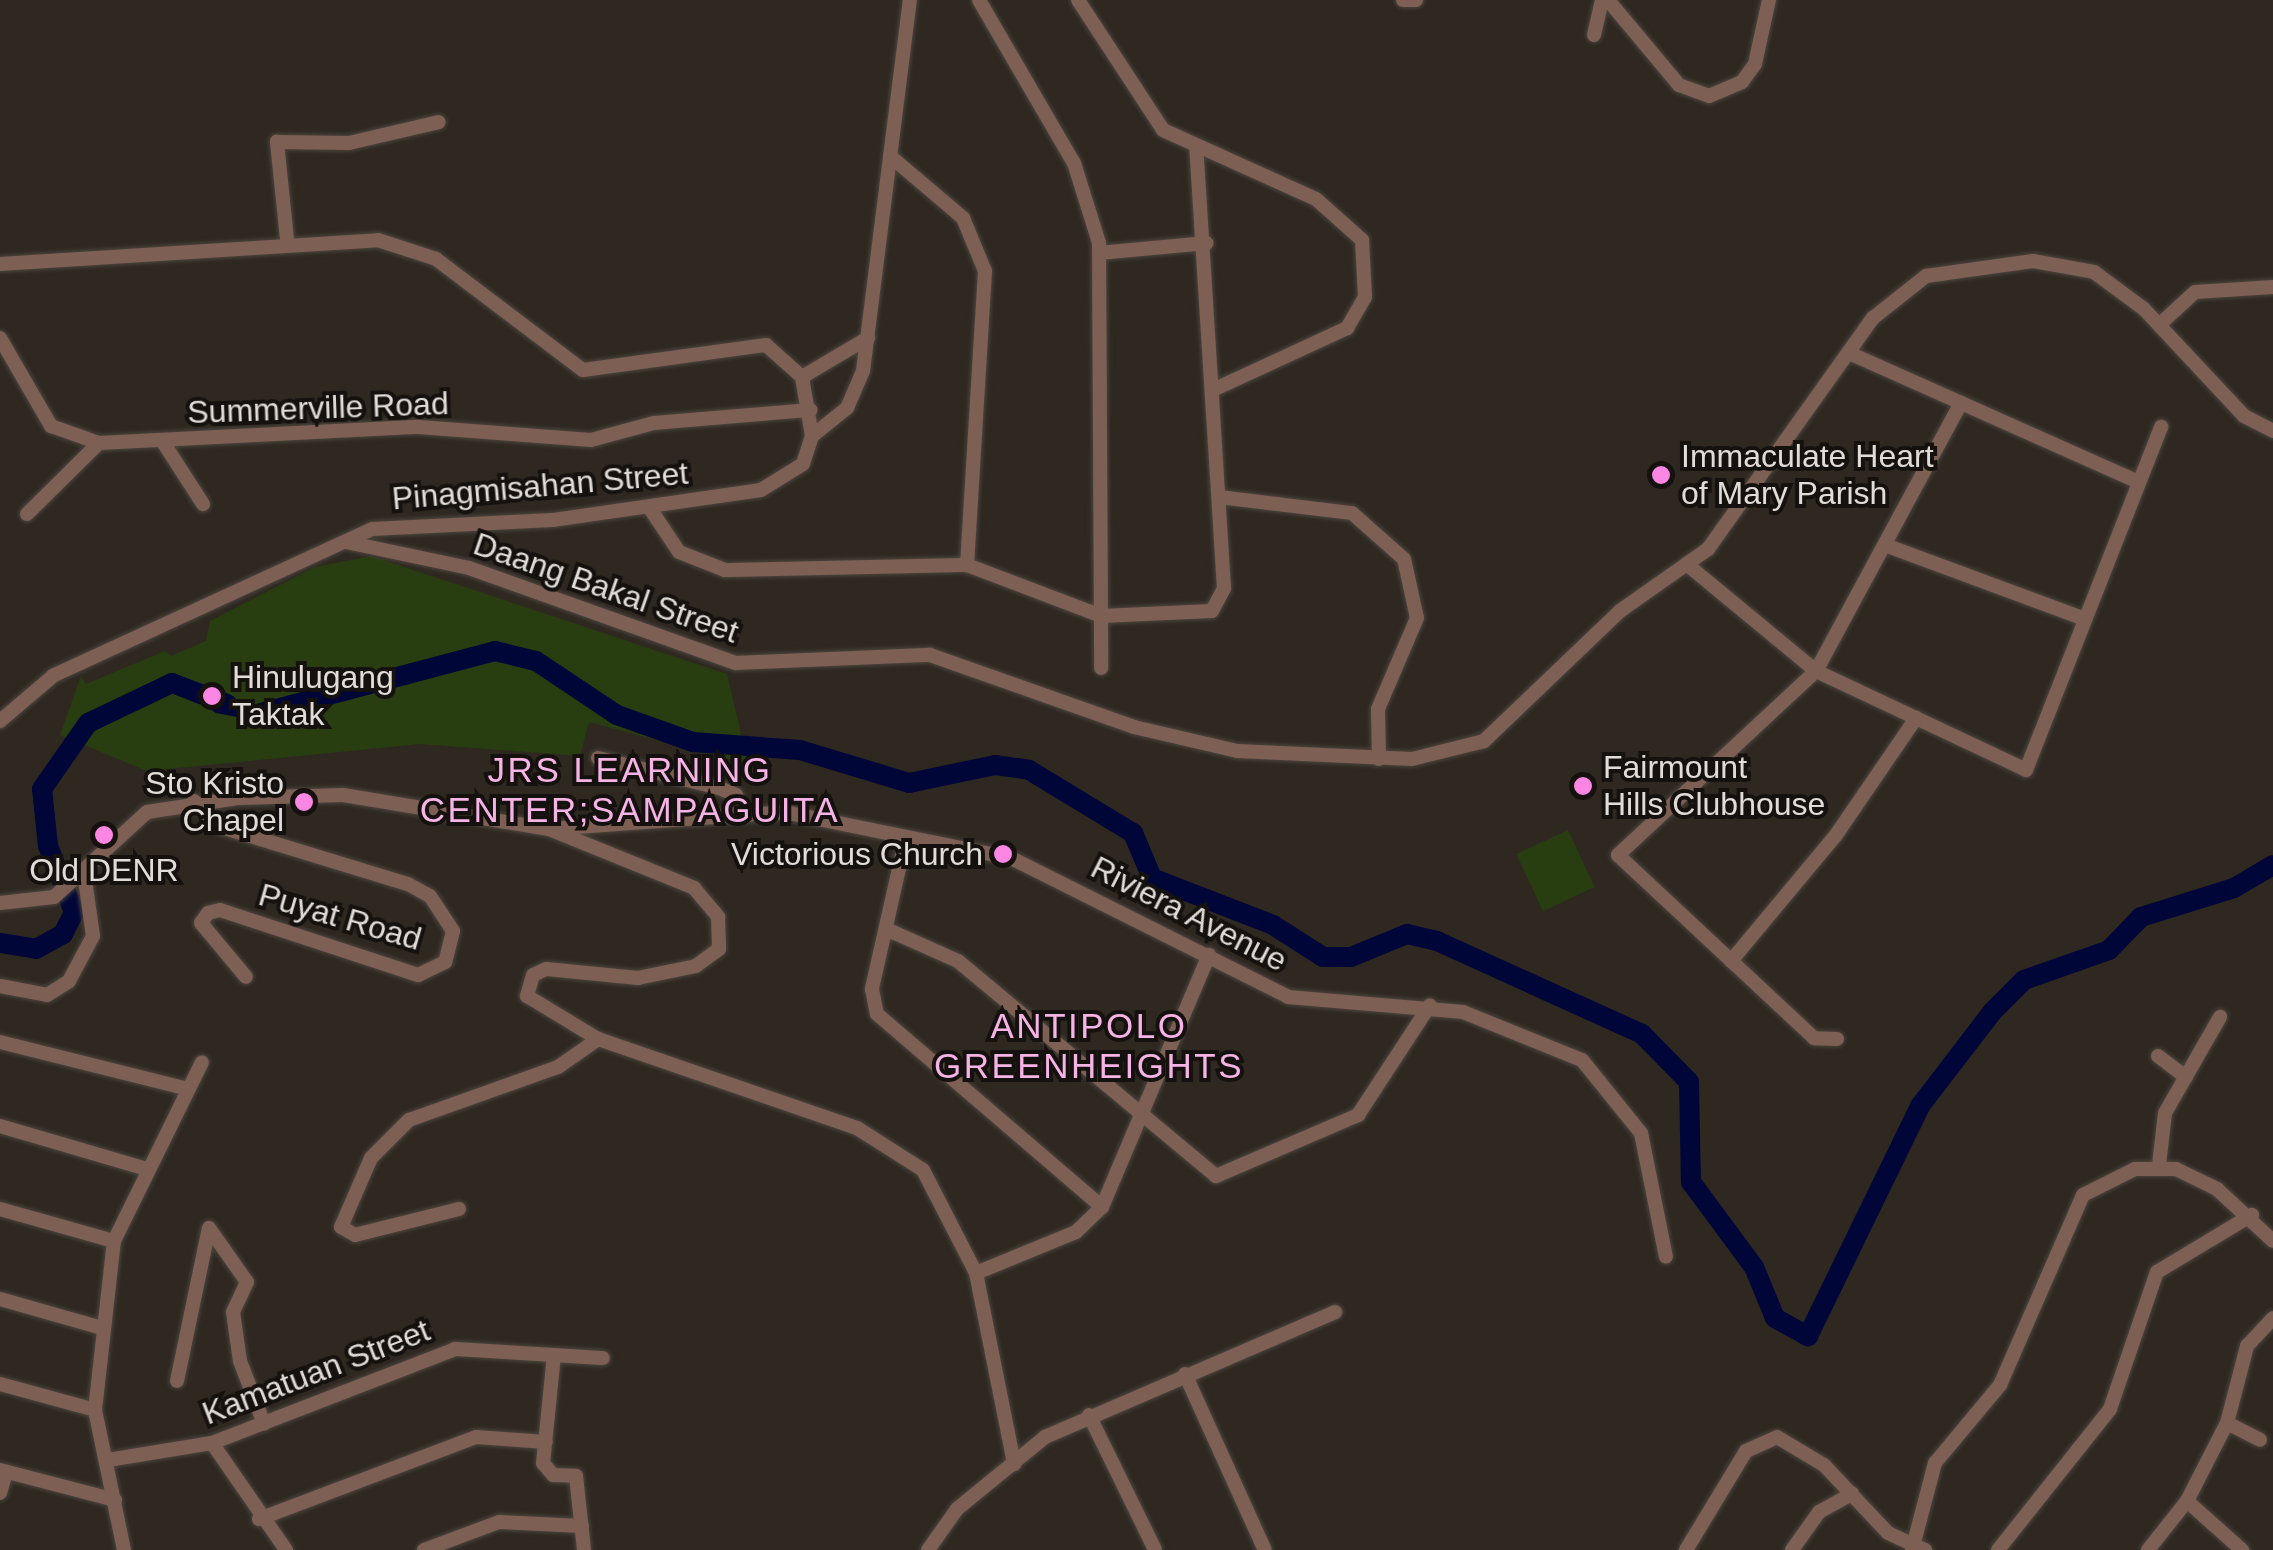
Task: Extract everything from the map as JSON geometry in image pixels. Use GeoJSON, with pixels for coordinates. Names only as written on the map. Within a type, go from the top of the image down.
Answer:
{"type":"FeatureCollection","features":[{"type":"Feature","properties":{"kind":"street","name":"Pinagmisahan Street"},"geometry":{"type":"LineString","coordinates":[[346,542],[372,529],[649,507],[784,480],[812,436],[854,396],[868,338],[910,0]]}},
{"type":"Feature","properties":{"kind":"street"},"geometry":{"type":"LineString","coordinates":[[979,0],[1074,163],[1100,253],[1101,668]]}},
{"type":"Feature","properties":{"kind":"street"},"geometry":{"type":"LineString","coordinates":[[1078,0],[1140,106],[1196,148],[1336,211],[1362,240],[1368,276],[1358,312],[1331,341],[1213,390]]}},
{"type":"Feature","properties":{"kind":"street"},"geometry":{"type":"LineString","coordinates":[[1403,0],[1416,0]]}},
{"type":"Feature","properties":{"kind":"street"},"geometry":{"type":"LineString","coordinates":[[1605,0],[1679,85],[1709,96],[1742,82],[1755,64],[1770,0]]}},
{"type":"Feature","properties":{"kind":"street"},"geometry":{"type":"LineString","coordinates":[[1594,34],[1605,0]]}},
{"type":"Feature","properties":{"kind":"street"},"geometry":{"type":"LineString","coordinates":[[287,239],[277,142],[349,143],[439,122]]}},
{"type":"Feature","properties":{"kind":"street"},"geometry":{"type":"LineString","coordinates":[[649,507],[680,552],[725,570],[967,565],[1101,616],[1197,616],[1220,605],[1208,243],[1196,148]]}},
{"type":"Feature","properties":{"kind":"street"},"geometry":{"type":"LineString","coordinates":[[890,156],[963,218],[985,271],[967,565]]}},
{"type":"Feature","properties":{"kind":"street"},"geometry":{"type":"LineString","coordinates":[[0,264],[350,236],[436,259],[584,370],[625,371],[754,343],[802,377],[812,436]]}},
{"type":"Feature","properties":{"kind":"street"},"geometry":{"type":"LineString","coordinates":[[1100,253],[1208,243]]}},
{"type":"Feature","properties":{"kind":"street","name":"Daang Bakal Street"},"geometry":{"type":"LineString","coordinates":[[346,542],[469,568],[736,663],[930,655],[1134,727],[1238,752],[1379,760],[1484,741],[1620,611],[1689,566],[1728,528],[1893,294],[1926,276],[2016,262],[2094,272],[2159,326],[2244,416],[2273,431]]}},
{"type":"Feature","properties":{"kind":"street"},"geometry":{"type":"LineString","coordinates":[[2159,326],[2195,292],[2273,287]]}},
{"type":"Feature","properties":{"kind":"street","name":"Summerville Road"},"geometry":{"type":"LineString","coordinates":[[0,338],[51,426],[98,444],[418,427],[591,440],[654,424],[810,410]]}},
{"type":"Feature","properties":{"kind":"street"},"geometry":{"type":"LineString","coordinates":[[802,377],[868,338]]}},
{"type":"Feature","properties":{"kind":"street"},"geometry":{"type":"LineString","coordinates":[[1849,353],[2139,482]]}},
{"type":"Feature","properties":{"kind":"street"},"geometry":{"type":"LineString","coordinates":[[1837,1039],[1814,1038],[1618,855],[1816,671],[1961,403]]}},
{"type":"Feature","properties":{"kind":"street"},"geometry":{"type":"LineString","coordinates":[[1689,566],[1816,671],[2026,770],[2161,427]]}},
{"type":"Feature","properties":{"kind":"street"},"geometry":{"type":"LineString","coordinates":[[163,442],[203,504]]}},
{"type":"Feature","properties":{"kind":"street"},"geometry":{"type":"LineString","coordinates":[[27,514],[98,444]]}},
{"type":"Feature","properties":{"kind":"street"},"geometry":{"type":"LineString","coordinates":[[1219,497],[1352,513],[1404,559],[1417,618],[1378,709],[1379,760]]}},
{"type":"Feature","properties":{"kind":"street"},"geometry":{"type":"LineString","coordinates":[[0,722],[53,676],[346,542]]}},
{"type":"Feature","properties":{"kind":"street"},"geometry":{"type":"LineString","coordinates":[[1885,545],[2086,619]]}},
{"type":"Feature","properties":{"kind":"street"},"geometry":{"type":"LineString","coordinates":[[1730,960],[1836,835],[1916,718]]}},
{"type":"Feature","properties":{"kind":"street"},"geometry":{"type":"LineString","coordinates":[[598,758],[719,788],[736,795],[740,811]]}},
{"type":"Feature","properties":{"kind":"street"},"geometry":{"type":"LineString","coordinates":[[0,904],[54,897],[81,876],[126,823],[194,800],[343,795],[549,829],[694,888],[718,917],[719,949],[696,966],[638,978],[570,967],[534,975],[526,987],[534,1004],[598,1040],[902,1151],[940,1192],[976,1273],[1014,1464]]}},
{"type":"Feature","properties":{"kind":"street","name":"Puyat Road"},"geometry":{"type":"LineString","coordinates":[[194,800],[222,827],[408,884],[430,896],[453,931],[445,962],[418,975],[208,913],[201,923],[246,977]]}},
{"type":"Feature","properties":{"kind":"street","name":"Riviera Avenue"},"geometry":{"type":"LineString","coordinates":[[549,829],[740,811],[784,812],[905,842],[1011,858],[1313,1003],[1430,1006],[1559,1051],[1602,1078],[1641,1132],[1666,1257]]}},
{"type":"Feature","properties":{"kind":"street"},"geometry":{"type":"LineString","coordinates":[[905,842],[872,989],[877,1014],[1102,1207]]}},
{"type":"Feature","properties":{"kind":"street"},"geometry":{"type":"LineString","coordinates":[[0,986],[47,995],[69,981],[93,936],[81,876]]}},
{"type":"Feature","properties":{"kind":"street"},"geometry":{"type":"LineString","coordinates":[[886,929],[958,961],[1210,1174],[1235,1172],[1358,1116],[1430,1006]]}},
{"type":"Feature","properties":{"kind":"street"},"geometry":{"type":"LineString","coordinates":[[976,1273],[1076,1232],[1102,1207],[1209,955]]}},
{"type":"Feature","properties":{"kind":"street"},"geometry":{"type":"LineString","coordinates":[[2160,1165],[2165,1113],[2220,1017]]}},
{"type":"Feature","properties":{"kind":"street"},"geometry":{"type":"LineString","coordinates":[[459,1208],[355,1235],[341,1228],[371,1158],[409,1120],[558,1067],[598,1040]]}},
{"type":"Feature","properties":{"kind":"street"},"geometry":{"type":"LineString","coordinates":[[0,1042],[184,1088]]}},
{"type":"Feature","properties":{"kind":"street"},"geometry":{"type":"LineString","coordinates":[[2158,1056],[2186,1077]]}},
{"type":"Feature","properties":{"kind":"street"},"geometry":{"type":"LineString","coordinates":[[124,1550],[95,1410],[114,1242],[184,1088],[202,1062]]}},
{"type":"Feature","properties":{"kind":"street"},"geometry":{"type":"LineString","coordinates":[[0,1126],[147,1170]]}},
{"type":"Feature","properties":{"kind":"street"},"geometry":{"type":"LineString","coordinates":[[1686,1550],[1762,1438],[1824,1464],[1888,1533],[1917,1548],[1934,1463],[2000,1385],[2067,1214],[2107,1178],[2160,1165],[2218,1189],[2252,1216],[2273,1242]]}},
{"type":"Feature","properties":{"kind":"street"},"geometry":{"type":"LineString","coordinates":[[0,1209],[114,1242]]}},
{"type":"Feature","properties":{"kind":"street"},"geometry":{"type":"LineString","coordinates":[[1998,1550],[2110,1409],[2157,1272],[2252,1216]]}},
{"type":"Feature","properties":{"kind":"street"},"geometry":{"type":"LineString","coordinates":[[177,1381],[209,1228],[247,1282],[233,1312],[240,1361],[264,1424]]}},
{"type":"Feature","properties":{"kind":"street"},"geometry":{"type":"LineString","coordinates":[[0,1299],[102,1328]]}},
{"type":"Feature","properties":{"kind":"street"},"geometry":{"type":"LineString","coordinates":[[928,1550],[958,1508],[1014,1464],[1089,1414],[1335,1312]]}},
{"type":"Feature","properties":{"kind":"street"},"geometry":{"type":"LineString","coordinates":[[2148,1550],[2187,1501],[2227,1423],[2247,1346],[2273,1318]]}},
{"type":"Feature","properties":{"kind":"street","name":"Kamatuan Street"},"geometry":{"type":"LineString","coordinates":[[108,1460],[212,1444],[455,1349],[603,1358]]}},
{"type":"Feature","properties":{"kind":"street"},"geometry":{"type":"LineString","coordinates":[[554,1355],[546,1442],[549,1472],[576,1476],[584,1550]]}},
{"type":"Feature","properties":{"kind":"street"},"geometry":{"type":"LineString","coordinates":[[1185,1374],[1264,1550]]}},
{"type":"Feature","properties":{"kind":"street"},"geometry":{"type":"LineString","coordinates":[[0,1384],[95,1410]]}},
{"type":"Feature","properties":{"kind":"street"},"geometry":{"type":"LineString","coordinates":[[1089,1414],[1154,1550]]}},
{"type":"Feature","properties":{"kind":"street"},"geometry":{"type":"LineString","coordinates":[[2227,1423],[2260,1440]]}},
{"type":"Feature","properties":{"kind":"street"},"geometry":{"type":"LineString","coordinates":[[259,1519],[476,1436],[546,1442]]}},
{"type":"Feature","properties":{"kind":"street"},"geometry":{"type":"LineString","coordinates":[[212,1444],[259,1519],[286,1550]]}},
{"type":"Feature","properties":{"kind":"street"},"geometry":{"type":"LineString","coordinates":[[0,1493],[3,1471],[114,1500]]}},
{"type":"Feature","properties":{"kind":"street"},"geometry":{"type":"LineString","coordinates":[[1792,1550],[1819,1512],[1852,1494]]}},
{"type":"Feature","properties":{"kind":"street"},"geometry":{"type":"LineString","coordinates":[[2187,1501],[2242,1550]]}},
{"type":"Feature","properties":{"kind":"street"},"geometry":{"type":"LineString","coordinates":[[424,1550],[499,1522],[582,1526]]}},
{"type":"Feature","properties":{"kind":"green space"},"geometry":{"type":"Polygon","coordinates":[[[371,556],[727,674],[748,764],[589,722],[580,756],[420,744],[147,771],[60,735],[81,676],[86,684],[165,651],[171,656],[206,641],[210,621],[315,567],[371,556]]]}},
{"type":"Feature","properties":{"kind":"green space"},"geometry":{"type":"Polygon","coordinates":[[[1568,830],[1595,887],[1543,911],[1516,854],[1568,830]]]}},
{"type":"Feature","properties":{"kind":"shaded area"},"geometry":{"type":"Polygon","coordinates":[[[210,683],[246,709],[276,713],[258,721],[216,713],[205,706],[210,683]]]}},
{"type":"Feature","properties":{"kind":"waterway"},"geometry":{"type":"LineString","coordinates":[[253,715],[495,651],[536,661],[617,715],[693,742],[800,750],[909,783],[995,765],[1029,770],[1133,833],[1152,878],[1273,925],[1323,957],[1351,957],[1407,934],[1437,941],[1642,1034],[1689,1082],[1691,1182],[1754,1267],[1775,1318],[1808,1336],[1920,1106],[1992,1012],[2024,980],[2109,950],[2141,917],[2234,888],[2273,865]]}},
{"type":"Feature","properties":{"kind":"waterway"},"geometry":{"type":"LineString","coordinates":[[0,943],[36,949],[63,934],[74,912],[48,846],[42,789],[88,723],[172,683],[227,704]]}},
{"type":"Feature","properties":{"kind":"place","name":"Immaculate Heart of Mary Parish"},"geometry":{"type":"Point","coordinates":[1661,475]}},
{"type":"Feature","properties":{"kind":"place","name":"Hinulugang Taktak"},"geometry":{"type":"Point","coordinates":[212,696]}},
{"type":"Feature","properties":{"kind":"place","name":"Fairmount Hills Clubhouse"},"geometry":{"type":"Point","coordinates":[1583,786]}},
{"type":"Feature","properties":{"kind":"place","name":"Sto Kristo Chapel"},"geometry":{"type":"Point","coordinates":[304,802]}},
{"type":"Feature","properties":{"kind":"place","name":"Old DENR"},"geometry":{"type":"Point","coordinates":[104,835]}},
{"type":"Feature","properties":{"kind":"place","name":"Victorious Church"},"geometry":{"type":"Point","coordinates":[1003,854]}},
{"type":"Feature","properties":{"kind":"district","name":"JRS LEARNING CENTER;SAMPAGUITA"},"geometry":{"type":"Point","coordinates":[630,790]}},
{"type":"Feature","properties":{"kind":"district","name":"ANTIPOLO GREENHEIGHTS"},"geometry":{"type":"Point","coordinates":[1089,1046]}}]}
